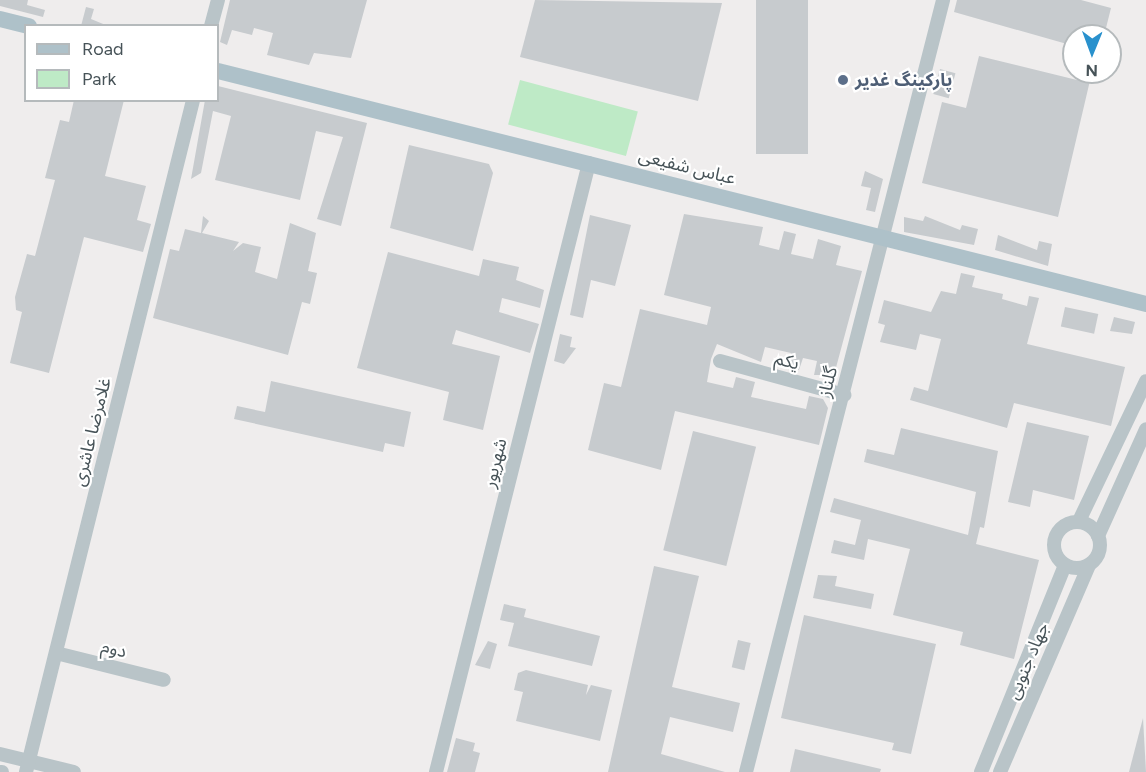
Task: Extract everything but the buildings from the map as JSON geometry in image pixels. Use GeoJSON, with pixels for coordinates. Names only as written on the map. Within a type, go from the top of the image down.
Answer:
{"type":"FeatureCollection","features":[{"type":"Feature","properties":{"kind":"main road"},"geometry":{"type":"LineString","coordinates":[[0,19],[24,25]]}},
{"type":"Feature","properties":{"kind":"main road"},"geometry":{"type":"LineString","coordinates":[[0,28],[24,34]]}},
{"type":"Feature","properties":{"kind":"main road","name":"عباس شفیعی"},"geometry":{"type":"LineString","coordinates":[[219,71],[588,168]]}},
{"type":"Feature","properties":{"kind":"main road","name":"عباس شفیعی"},"geometry":{"type":"LineString","coordinates":[[219,81],[588,168],[1146,304]]}},
{"type":"Feature","properties":{"kind":"main road","name":"عباس شفیعی"},"geometry":{"type":"LineString","coordinates":[[883,239],[1146,312]]}},
{"type":"Feature","properties":{"kind":"street"},"geometry":{"type":"LineString","coordinates":[[212,24],[218,0]]}},
{"type":"Feature","properties":{"kind":"street","name":"گلناز"},"geometry":{"type":"LineString","coordinates":[[746,772],[943,0]]}},
{"type":"Feature","properties":{"kind":"street","name":"غلامرضا عاشری"},"geometry":{"type":"LineString","coordinates":[[28,766],[193,102]]}},
{"type":"Feature","properties":{"kind":"street","name":"شهریور"},"geometry":{"type":"LineString","coordinates":[[436,772],[588,168]]}},
{"type":"Feature","properties":{"kind":"street","name":"یکم"},"geometry":{"type":"LineString","coordinates":[[720,361],[844,395]]}},
{"type":"Feature","properties":{"kind":"street"},"geometry":{"type":"LineString","coordinates":[[1079,521],[1146,381]]}},
{"type":"Feature","properties":{"kind":"street"},"geometry":{"type":"LineString","coordinates":[[1079,521],[1066,524],[1054,538],[1054,550],[1065,565],[1089,565],[1100,548],[1098,536],[1146,429]]}},
{"type":"Feature","properties":{"kind":"street"},"geometry":{"type":"LineString","coordinates":[[1079,521],[1098,536]]}},
{"type":"Feature","properties":{"kind":"street","name":"جهاد جنوبی"},"geometry":{"type":"LineString","coordinates":[[981,772],[1065,565]]}},
{"type":"Feature","properties":{"kind":"street","name":"جهاد جنوبی"},"geometry":{"type":"LineString","coordinates":[[1000,772],[1089,565]]}},
{"type":"Feature","properties":{"kind":"street","name":"دوم"},"geometry":{"type":"LineString","coordinates":[[56,653],[164,680]]}},
{"type":"Feature","properties":{"kind":"street"},"geometry":{"type":"LineString","coordinates":[[0,754],[28,766],[74,772]]}},
{"type":"Feature","properties":{"kind":"green space"},"geometry":{"type":"Polygon","coordinates":[[[520,80],[638,112],[626,156],[508,124],[520,80]]]}},
{"type":"Feature","properties":{"kind":"place","name":"پارکینگ غدیر"},"geometry":{"type":"Point","coordinates":[843,80]}}]}
